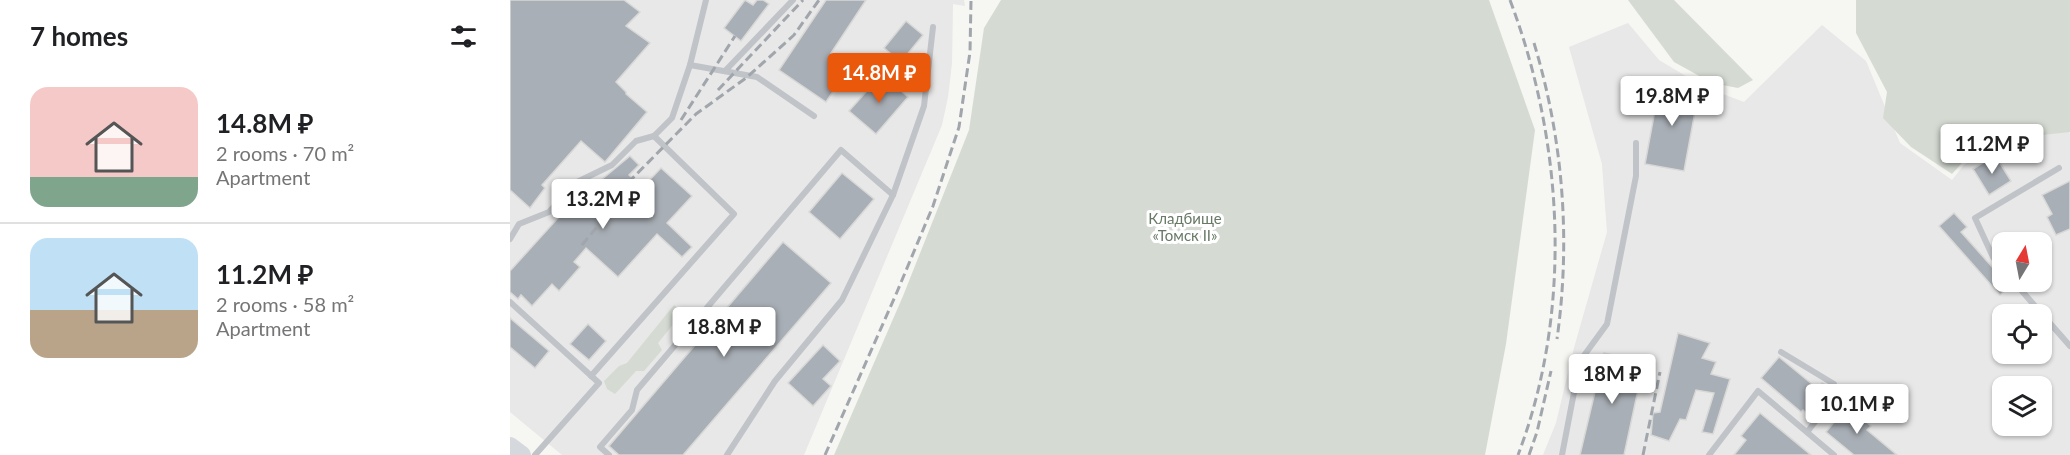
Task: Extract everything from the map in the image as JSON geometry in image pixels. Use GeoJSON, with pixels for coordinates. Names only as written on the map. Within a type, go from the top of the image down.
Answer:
{"type":"FeatureCollection","features":[{"type":"Feature","properties":{"kind":"main road"},"geometry":{"type":"LineString","coordinates":[[510,446],[522,455]]}},
{"type":"Feature","properties":{"kind":"lane"},"geometry":{"type":"LineString","coordinates":[[510,236],[519,224],[549,212],[575,183],[612,165],[636,141],[654,136],[672,118],[690,65],[706,0]]}},
{"type":"Feature","properties":{"kind":"lane"},"geometry":{"type":"LineString","coordinates":[[724,71],[793,0]]}},
{"type":"Feature","properties":{"kind":"lane"},"geometry":{"type":"LineString","coordinates":[[727,455],[775,381],[842,300],[894,195],[924,106],[933,27]]}},
{"type":"Feature","properties":{"kind":"lane"},"geometry":{"type":"LineString","coordinates":[[690,65],[758,77],[814,116]]}},
{"type":"Feature","properties":{"kind":"lane"},"geometry":{"type":"LineString","coordinates":[[591,376],[734,214],[654,136]]}},
{"type":"Feature","properties":{"kind":"lane"},"geometry":{"type":"LineString","coordinates":[[1562,455],[1580,361],[1607,324],[1636,176],[1636,143]]}},
{"type":"Feature","properties":{"kind":"lane"},"geometry":{"type":"LineString","coordinates":[[609,455],[600,447],[632,410],[637,390],[841,150],[894,195]]}},
{"type":"Feature","properties":{"kind":"lane"},"geometry":{"type":"LineString","coordinates":[[1992,255],[1976,218],[2059,168]]}},
{"type":"Feature","properties":{"kind":"lane"},"geometry":{"type":"LineString","coordinates":[[2023,292],[2070,346]]}},
{"type":"Feature","properties":{"kind":"lane"},"geometry":{"type":"LineString","coordinates":[[510,302],[599,383],[535,455]]}},
{"type":"Feature","properties":{"kind":"lane"},"geometry":{"type":"LineString","coordinates":[[1781,352],[1834,384],[1836,394],[1808,431]]}},
{"type":"Feature","properties":{"kind":"lane"},"geometry":{"type":"LineString","coordinates":[[1709,455],[1758,391],[1834,455]]}},
{"type":"Feature","properties":{"kind":"shaded area"},"geometry":{"type":"Polygon","coordinates":[[[510,0],[964,0],[965,6],[953,4],[952,63],[942,125],[804,455],[562,455],[510,412],[510,0]]]}},
{"type":"Feature","properties":{"kind":"shaded area"},"geometry":{"type":"Polygon","coordinates":[[[1628,23],[1659,60],[1704,87],[1744,102],[1822,25],[1866,61],[1900,143],[1952,180],[1964,165],[2022,127],[2065,122],[2070,134],[2070,455],[1543,455],[1556,423],[1574,348],[1607,232],[1602,164],[1569,47],[1628,23]]]}},
{"type":"Feature","properties":{"kind":"green space","name":"Кладбище «Томск II»"},"geometry":{"type":"Polygon","coordinates":[[[1001,0],[1489,0],[1535,130],[1506,344],[1485,455],[834,455],[903,296],[969,130],[984,28],[1001,0]]]}},
{"type":"Feature","properties":{"kind":"green space"},"geometry":{"type":"Polygon","coordinates":[[[1628,0],[1674,0],[1753,80],[1738,88],[1712,83],[1674,62],[1628,0]]]}},
{"type":"Feature","properties":{"kind":"green space"},"geometry":{"type":"Polygon","coordinates":[[[1856,0],[2070,0],[2070,132],[2007,141],[1983,149],[1969,156],[1952,174],[1911,147],[1883,118],[1887,92],[1856,33],[1856,0]]]}},
{"type":"Feature","properties":{"kind":"green space"},"geometry":{"type":"Polygon","coordinates":[[[674,305],[683,312],[658,343],[662,350],[644,371],[636,371],[615,394],[607,389],[604,381],[619,366],[627,363],[674,305]]]}},
{"type":"Feature","properties":{"kind":"building"},"geometry":{"type":"Polygon","coordinates":[[[510,0],[624,0],[640,12],[626,26],[650,43],[616,82],[647,112],[605,162],[581,141],[542,185],[545,188],[530,208],[510,190],[510,0]]]}},
{"type":"Feature","properties":{"kind":"building"},"geometry":{"type":"Polygon","coordinates":[[[745,0],[753,5],[757,0],[763,0],[769,4],[741,41],[724,28],[745,0]]]}},
{"type":"Feature","properties":{"kind":"building"},"geometry":{"type":"Polygon","coordinates":[[[826,0],[866,0],[831,53],[850,66],[826,102],[779,70],[826,0]]]}},
{"type":"Feature","properties":{"kind":"building"},"geometry":{"type":"Polygon","coordinates":[[[906,21],[923,35],[901,62],[884,48],[906,21]]]}},
{"type":"Feature","properties":{"kind":"building"},"geometry":{"type":"Polygon","coordinates":[[[882,74],[908,97],[876,134],[849,111],[882,74]]]}},
{"type":"Feature","properties":{"kind":"building"},"geometry":{"type":"Polygon","coordinates":[[[1660,83],[1699,90],[1684,171],[1645,164],[1660,83]]]}},
{"type":"Feature","properties":{"kind":"building"},"geometry":{"type":"Polygon","coordinates":[[[1995,155],[2011,181],[1989,195],[1973,169],[1995,155]]]}},
{"type":"Feature","properties":{"kind":"building"},"geometry":{"type":"Polygon","coordinates":[[[630,156],[639,165],[629,175],[643,187],[661,168],[692,196],[667,223],[692,247],[682,257],[657,234],[618,277],[586,248],[574,262],[580,267],[559,291],[552,284],[532,306],[521,295],[518,299],[510,292],[510,271],[586,187],[589,190],[630,156]]]}},
{"type":"Feature","properties":{"kind":"building"},"geometry":{"type":"Polygon","coordinates":[[[842,173],[874,199],[840,239],[809,212],[842,173]]]}},
{"type":"Feature","properties":{"kind":"building"},"geometry":{"type":"Polygon","coordinates":[[[2070,181],[2070,229],[2056,235],[2047,217],[2052,214],[2042,195],[2070,181]]]}},
{"type":"Feature","properties":{"kind":"building"},"geometry":{"type":"Polygon","coordinates":[[[1954,213],[1967,227],[1961,232],[1992,267],[1992,286],[1939,226],[1954,213]]]}},
{"type":"Feature","properties":{"kind":"building"},"geometry":{"type":"Polygon","coordinates":[[[783,242],[831,283],[683,455],[619,455],[609,446],[783,242]]]}},
{"type":"Feature","properties":{"kind":"building"},"geometry":{"type":"Polygon","coordinates":[[[510,318],[549,351],[535,368],[510,347],[510,318]]]}},
{"type":"Feature","properties":{"kind":"building"},"geometry":{"type":"Polygon","coordinates":[[[588,324],[606,341],[589,360],[570,344],[588,324]]]}},
{"type":"Feature","properties":{"kind":"building"},"geometry":{"type":"Polygon","coordinates":[[[1678,333],[1710,343],[1702,358],[1716,362],[1711,374],[1730,379],[1713,434],[1702,432],[1714,393],[1696,390],[1686,420],[1680,419],[1669,441],[1651,435],[1653,413],[1660,412],[1678,333]]]}},
{"type":"Feature","properties":{"kind":"building"},"geometry":{"type":"Polygon","coordinates":[[[823,345],[840,361],[823,379],[831,386],[813,406],[788,383],[823,345]]]}},
{"type":"Feature","properties":{"kind":"building"},"geometry":{"type":"Polygon","coordinates":[[[1604,353],[1644,362],[1624,455],[1580,455],[1599,375],[1587,371],[1590,359],[1601,362],[1604,353]]]}},
{"type":"Feature","properties":{"kind":"building"},"geometry":{"type":"Polygon","coordinates":[[[1779,357],[1818,389],[1822,383],[1830,388],[1830,392],[1810,416],[1803,410],[1801,412],[1761,378],[1779,357]]]}},
{"type":"Feature","properties":{"kind":"building"},"geometry":{"type":"Polygon","coordinates":[[[1847,406],[1871,426],[1867,430],[1897,455],[1854,455],[1826,432],[1847,406]]]}},
{"type":"Feature","properties":{"kind":"building"},"geometry":{"type":"Polygon","coordinates":[[[1760,413],[1811,455],[1734,455],[1746,440],[1741,436],[1760,413]]]}},
{"type":"Feature","properties":{"kind":"railway"},"geometry":{"type":"LineString","coordinates":[[718,90],[803,0]]}},
{"type":"Feature","properties":{"kind":"railway"},"geometry":{"type":"LineString","coordinates":[[609,202],[696,114],[746,78],[794,35],[819,0]]}},
{"type":"Feature","properties":{"kind":"railway"},"geometry":{"type":"LineString","coordinates":[[825,455],[933,206],[959,127],[970,52],[971,0]]}},
{"type":"Feature","properties":{"kind":"railway"},"geometry":{"type":"LineString","coordinates":[[1510,0],[1528,55],[1542,111],[1551,169],[1555,227],[1554,285],[1548,343],[1536,400],[1518,455]]}},
{"type":"Feature","properties":{"kind":"railway"},"geometry":{"type":"LineString","coordinates":[[681,120],[735,36]]}},
{"type":"Feature","properties":{"kind":"railway"},"geometry":{"type":"LineString","coordinates":[[1534,43],[1552,116],[1562,190],[1563,264],[1557,339]]}},
{"type":"Feature","properties":{"kind":"railway"},"geometry":{"type":"LineString","coordinates":[[582,245],[621,198]]}},
{"type":"Feature","properties":{"kind":"railway"},"geometry":{"type":"LineString","coordinates":[[1529,455],[1537,432],[1551,371]]}},
{"type":"Feature","properties":{"kind":"railway"},"geometry":{"type":"LineString","coordinates":[[1643,455],[1660,372]]}}]}
